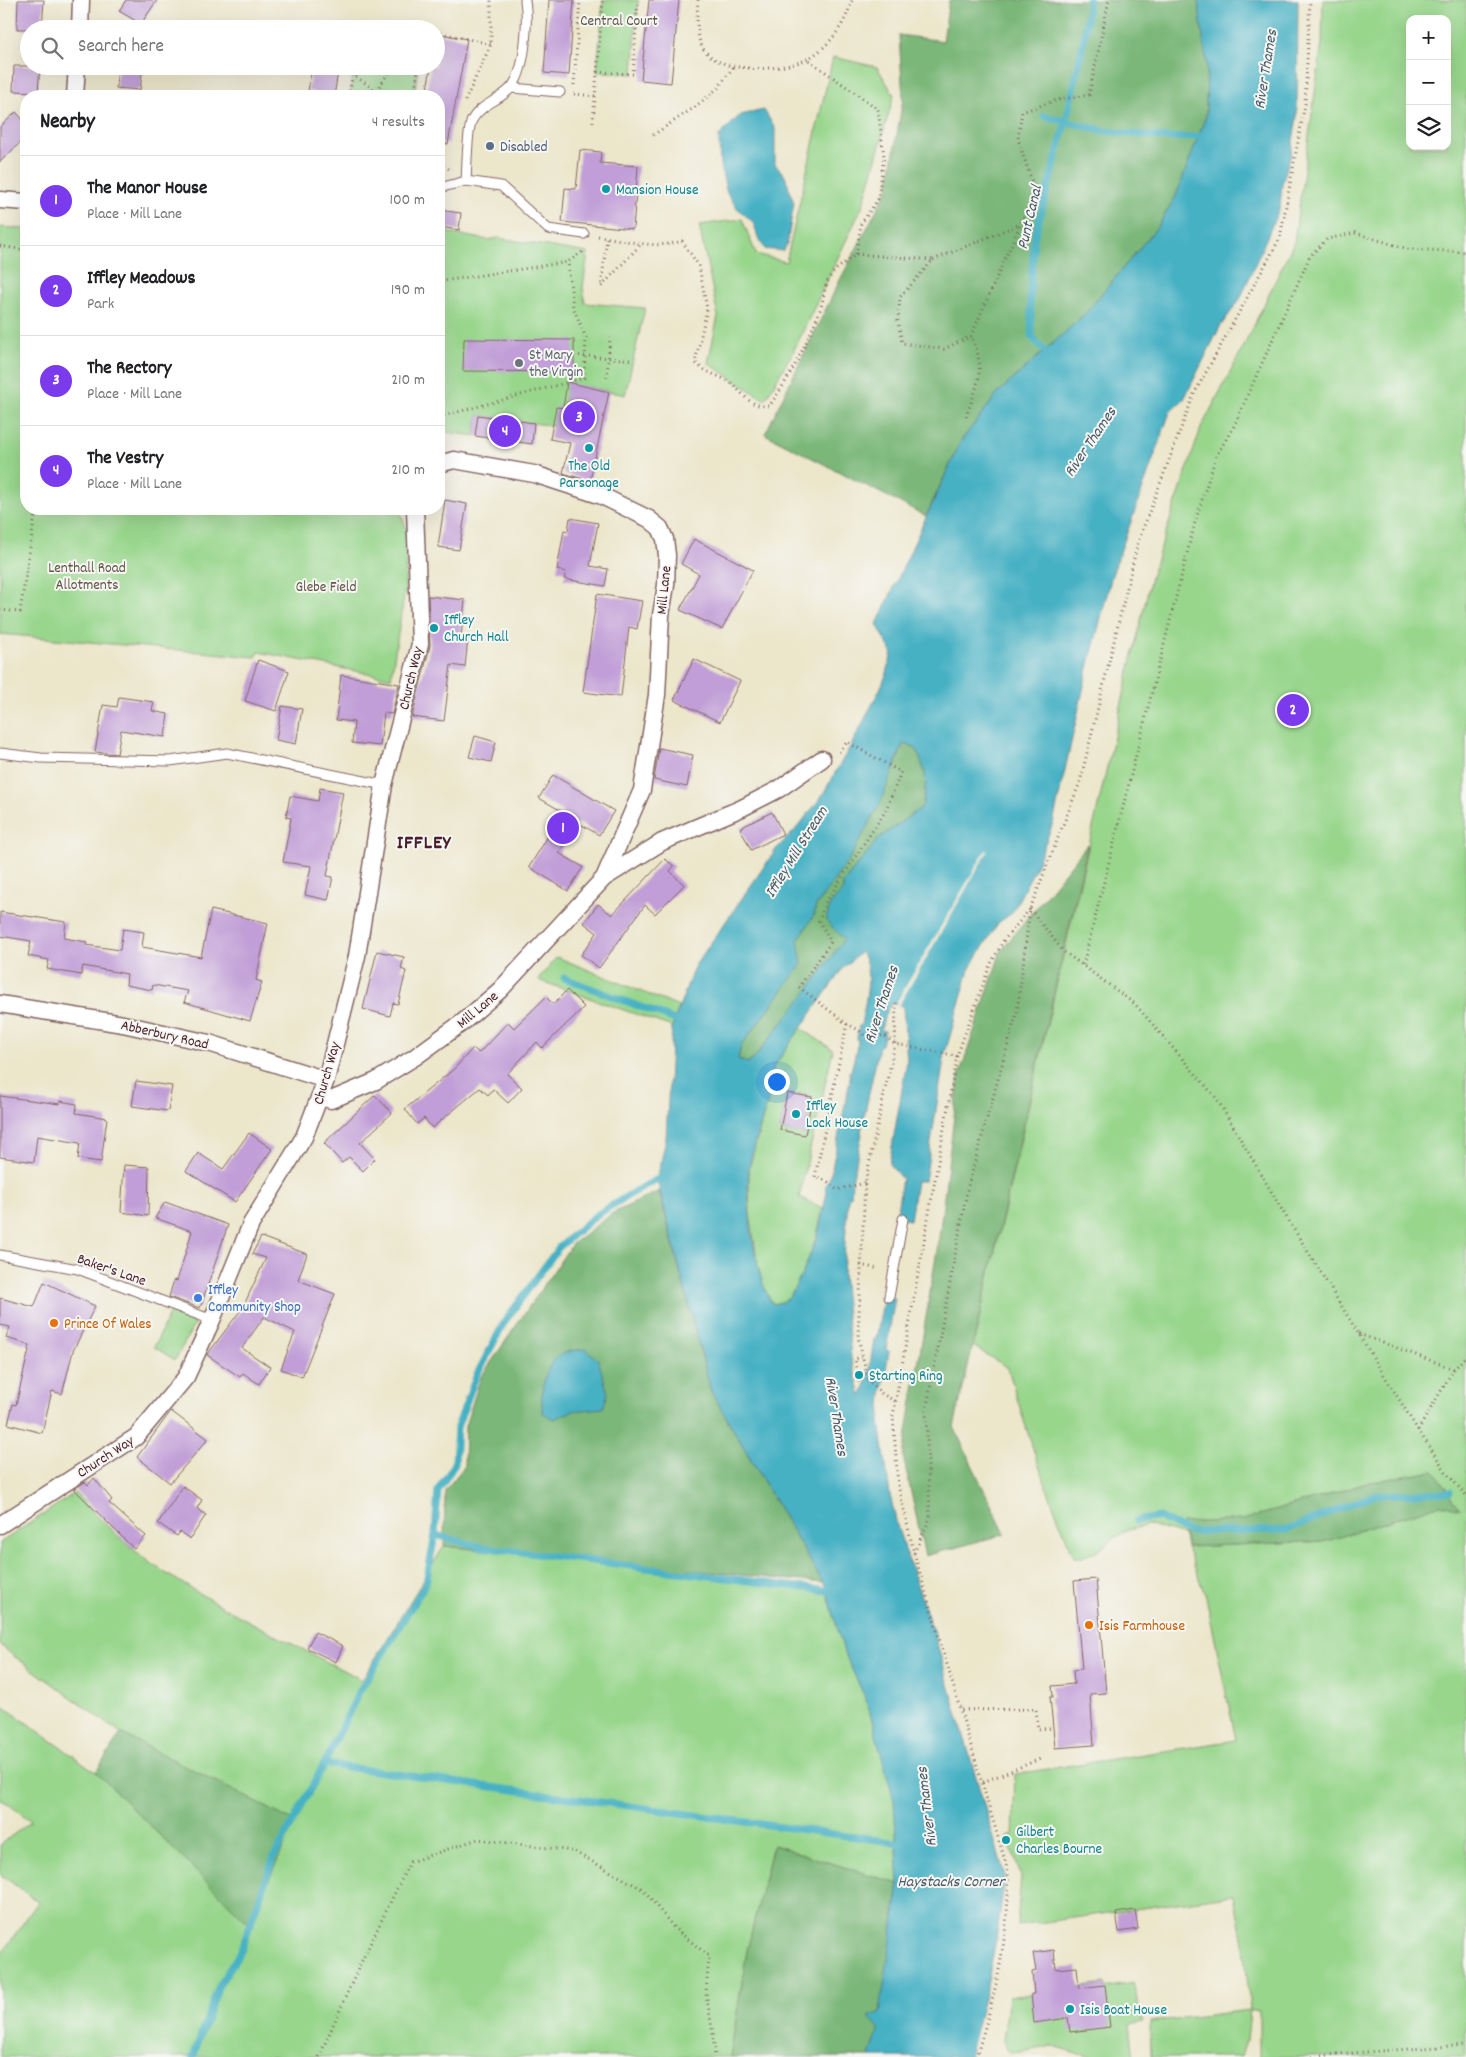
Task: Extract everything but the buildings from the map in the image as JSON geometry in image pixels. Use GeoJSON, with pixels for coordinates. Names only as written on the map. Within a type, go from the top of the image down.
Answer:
{"type":"FeatureCollection","features":[{"type":"Feature","properties":{"kind":"street"},"geometry":{"type":"LineString","coordinates":[[80,20],[81,0]]}},
{"type":"Feature","properties":{"kind":"street"},"geometry":{"type":"LineString","coordinates":[[75,90],[76,75]]}},
{"type":"Feature","properties":{"kind":"street"},"geometry":{"type":"LineString","coordinates":[[0,200],[20,202]]}},
{"type":"Feature","properties":{"kind":"street","name":"Mill Lane"},"geometry":{"type":"LineString","coordinates":[[445,462],[454,460],[534,474],[602,496],[650,519],[660,528],[667,555],[666,585],[661,615],[657,695],[652,734],[642,790],[604,878]]}},
{"type":"Feature","properties":{"kind":"street","name":"Church Way"},"geometry":{"type":"LineString","coordinates":[[0,1525],[136,1437],[186,1377],[212,1320],[251,1224],[304,1137],[326,1080],[357,956],[384,785],[420,644],[415,515]]}},
{"type":"Feature","properties":{"kind":"street","name":"Mill Lane"},"geometry":{"type":"LineString","coordinates":[[320,1096],[331,1100],[376,1081],[415,1057],[463,1022],[507,983],[604,878],[662,842],[742,808],[779,789],[822,760]]}},
{"type":"Feature","properties":{"kind":"street","name":"Abberbury Road"},"geometry":{"type":"LineString","coordinates":[[0,1004],[122,1024],[209,1043],[326,1080]]}},
{"type":"Feature","properties":{"kind":"lane"},"geometry":{"type":"LineString","coordinates":[[466,181],[470,122],[477,112],[511,88],[520,69],[525,46],[527,21],[525,0]]}},
{"type":"Feature","properties":{"kind":"lane"},"geometry":{"type":"LineString","coordinates":[[511,88],[560,92]]}},
{"type":"Feature","properties":{"kind":"lane"},"geometry":{"type":"LineString","coordinates":[[445,186],[466,181],[501,186],[548,229],[584,234]]}},
{"type":"Feature","properties":{"kind":"lane"},"geometry":{"type":"LineString","coordinates":[[0,752],[41,758],[170,761],[227,752],[384,785]]}},
{"type":"Feature","properties":{"kind":"lane"},"geometry":{"type":"LineString","coordinates":[[889,1297],[903,1219]]}},
{"type":"Feature","properties":{"kind":"lane","name":"Baker's Lane"},"geometry":{"type":"LineString","coordinates":[[0,1256],[78,1269],[212,1320]]}},
{"type":"Feature","properties":{"kind":"path"},"geometry":{"type":"LineString","coordinates":[[470,122],[465,103],[491,44],[491,0]]}},
{"type":"Feature","properties":{"kind":"path"},"geometry":{"type":"LineString","coordinates":[[573,93],[580,0]]}},
{"type":"Feature","properties":{"kind":"path"},"geometry":{"type":"LineString","coordinates":[[593,122],[602,0]]}},
{"type":"Feature","properties":{"kind":"path"},"geometry":{"type":"LineString","coordinates":[[597,72],[633,74],[638,0]]}},
{"type":"Feature","properties":{"kind":"path"},"geometry":{"type":"LineString","coordinates":[[698,0],[697,18],[700,43],[711,57],[734,66],[755,69],[780,67],[807,59],[833,38],[849,12],[852,0]]}},
{"type":"Feature","properties":{"kind":"path"},"geometry":{"type":"LineString","coordinates":[[1020,224],[933,260],[900,297],[898,321],[902,343],[944,349],[971,336],[1035,191],[1018,139],[1022,112],[1057,100],[1089,95],[1108,0]]}},
{"type":"Feature","properties":{"kind":"path"},"geometry":{"type":"LineString","coordinates":[[914,1553],[930,1518],[926,1411],[968,1186],[1016,1012],[1030,908],[1080,782],[1138,542],[1194,394],[1280,238],[1305,104],[1310,0]]}},
{"type":"Feature","properties":{"kind":"path"},"geometry":{"type":"LineString","coordinates":[[445,34],[491,44]]}},
{"type":"Feature","properties":{"kind":"path"},"geometry":{"type":"LineString","coordinates":[[584,234],[668,245],[682,241],[699,266],[707,309],[696,362],[701,369],[728,381],[749,401],[759,406],[768,406],[780,391],[820,309],[832,273],[856,254],[861,224],[878,199],[884,156],[878,109],[807,59]]}},
{"type":"Feature","properties":{"kind":"path"},"geometry":{"type":"LineString","coordinates":[[653,135],[695,107],[718,88],[734,66]]}},
{"type":"Feature","properties":{"kind":"path"},"geometry":{"type":"LineString","coordinates":[[351,90],[352,75]]}},
{"type":"Feature","properties":{"kind":"path"},"geometry":{"type":"LineString","coordinates":[[353,75],[373,90]]}},
{"type":"Feature","properties":{"kind":"path"},"geometry":{"type":"LineString","coordinates":[[379,90],[387,75]]}},
{"type":"Feature","properties":{"kind":"path"},"geometry":{"type":"LineString","coordinates":[[415,90],[417,75]]}},
{"type":"Feature","properties":{"kind":"path"},"geometry":{"type":"LineString","coordinates":[[560,92],[596,96]]}},
{"type":"Feature","properties":{"kind":"path"},"geometry":{"type":"LineString","coordinates":[[1083,965],[1193,532],[1207,484],[1216,456],[1233,428],[1310,256],[1327,239],[1354,233],[1408,249],[1466,252]]}},
{"type":"Feature","properties":{"kind":"path"},"geometry":{"type":"LineString","coordinates":[[608,238],[601,287],[642,243]]}},
{"type":"Feature","properties":{"kind":"path"},"geometry":{"type":"LineString","coordinates":[[0,246],[20,249]]}},
{"type":"Feature","properties":{"kind":"path"},"geometry":{"type":"LineString","coordinates":[[856,254],[933,260]]}},
{"type":"Feature","properties":{"kind":"path"},"geometry":{"type":"LineString","coordinates":[[445,281],[568,262],[573,307],[586,338],[584,378],[445,415]]}},
{"type":"Feature","properties":{"kind":"path"},"geometry":{"type":"LineString","coordinates":[[966,417],[980,376],[978,350],[971,336]]}},
{"type":"Feature","properties":{"kind":"path"},"geometry":{"type":"LineString","coordinates":[[607,377],[610,337]]}},
{"type":"Feature","properties":{"kind":"path"},"geometry":{"type":"LineString","coordinates":[[574,355],[633,360]]}},
{"type":"Feature","properties":{"kind":"path"},"geometry":{"type":"LineString","coordinates":[[0,610],[20,612],[35,515]]}},
{"type":"Feature","properties":{"kind":"path"},"geometry":{"type":"LineString","coordinates":[[851,745],[901,772],[886,810],[826,902],[819,921],[831,942],[799,987],[847,1024],[859,1030],[868,1039],[884,1035],[895,1044],[957,1056]]}},
{"type":"Feature","properties":{"kind":"path"},"geometry":{"type":"LineString","coordinates":[[1030,908],[1063,951],[1134,1004],[1217,1099],[1282,1210],[1418,1430],[1449,1476],[1466,1495]]}},
{"type":"Feature","properties":{"kind":"path"},"geometry":{"type":"LineString","coordinates":[[977,2057],[1004,1939],[1009,1896],[1008,1871],[962,1710],[914,1553],[898,1485],[893,1416],[957,1056],[990,966],[1004,940],[1030,908]]}},
{"type":"Feature","properties":{"kind":"path"},"geometry":{"type":"LineString","coordinates":[[895,1401],[882,1394],[868,1378],[858,1337],[865,1183],[895,1044],[896,1003]]}},
{"type":"Feature","properties":{"kind":"path"},"geometry":{"type":"LineString","coordinates":[[847,1024],[815,1177],[827,1181],[837,1190],[865,1183]]}},
{"type":"Feature","properties":{"kind":"path"},"geometry":{"type":"LineString","coordinates":[[1359,1334],[1454,1369]]}},
{"type":"Feature","properties":{"kind":"path"},"geometry":{"type":"LineString","coordinates":[[1418,1430],[1454,1369],[1466,1356]]}},
{"type":"Feature","properties":{"kind":"path"},"geometry":{"type":"LineString","coordinates":[[859,1382],[855,1359],[862,1357]]}},
{"type":"Feature","properties":{"kind":"path"},"geometry":{"type":"LineString","coordinates":[[962,1710],[1036,1709],[1038,1729],[1053,1728]]}},
{"type":"Feature","properties":{"kind":"path"},"geometry":{"type":"LineString","coordinates":[[983,1782],[1040,1759]]}},
{"type":"Feature","properties":{"kind":"path"},"geometry":{"type":"LineString","coordinates":[[319,2057],[358,1969],[410,1862],[478,1839],[573,1852],[644,1890],[674,1928],[709,1956],[706,1993],[715,2057]]}},
{"type":"Feature","properties":{"kind":"path"},"geometry":{"type":"LineString","coordinates":[[1312,2057],[1367,2051],[1466,2045]]}},
{"type":"Feature","properties":{"kind":"green space","name":"Central Court"},"geometry":{"type":"Polygon","coordinates":[[[603,0],[638,0],[633,74],[597,72],[603,0]]]}},
{"type":"Feature","properties":{"kind":"green space"},"geometry":{"type":"Polygon","coordinates":[[[949,0],[1198,0],[1207,66],[1206,116],[1176,196],[1158,226],[1085,314],[998,393],[961,441],[926,516],[765,434],[840,280],[888,188],[903,99],[899,35],[943,41],[949,0]]]}},
{"type":"Feature","properties":{"kind":"green space"},"geometry":{"type":"Polygon","coordinates":[[[1323,0],[1466,0],[1466,2057],[1259,2057],[1259,2010],[1250,2010],[1245,1954],[1234,1895],[1017,1926],[1021,1876],[1007,1837],[1013,1835],[1015,1774],[1236,1740],[1206,1597],[1187,1547],[1327,1541],[1441,1504],[1459,1508],[1434,1471],[1371,1482],[1243,1520],[1183,1523],[1184,1535],[1148,1525],[1125,1531],[1096,1552],[1075,1559],[1038,1465],[1008,1368],[973,1346],[1151,577],[1201,428],[1245,344],[1294,242],[1322,43],[1323,0]]]}},
{"type":"Feature","properties":{"kind":"green space"},"geometry":{"type":"Polygon","coordinates":[[[833,57],[877,67],[894,95],[863,205],[794,350],[765,400],[708,363],[718,316],[699,225],[742,219],[756,254],[786,262],[833,57]]]}},
{"type":"Feature","properties":{"kind":"green space"},"geometry":{"type":"Polygon","coordinates":[[[353,75],[417,75],[415,90],[351,90],[353,75]]]}},
{"type":"Feature","properties":{"kind":"green space"},"geometry":{"type":"Polygon","coordinates":[[[0,227],[20,229],[20,515],[401,515],[407,530],[405,590],[391,678],[259,652],[256,657],[0,634],[0,227]]]}},
{"type":"Feature","properties":{"kind":"green space"},"geometry":{"type":"Polygon","coordinates":[[[445,232],[488,240],[499,238],[588,253],[583,287],[585,303],[645,308],[625,395],[588,387],[566,392],[563,408],[553,426],[478,415],[475,436],[445,432],[445,232]]]}},
{"type":"Feature","properties":{"kind":"green space"},"geometry":{"type":"Polygon","coordinates":[[[903,744],[915,747],[924,770],[926,783],[922,807],[879,838],[843,883],[843,890],[830,905],[845,939],[806,993],[752,1061],[747,1063],[738,1059],[741,1046],[802,964],[797,941],[814,915],[816,906],[850,858],[896,764],[903,744]]]}},
{"type":"Feature","properties":{"kind":"green space"},"geometry":{"type":"Polygon","coordinates":[[[1088,844],[954,1427],[1005,1534],[925,1556],[903,1456],[939,1238],[959,1076],[1001,951],[1088,844]]]}},
{"type":"Feature","properties":{"kind":"green space"},"geometry":{"type":"Polygon","coordinates":[[[557,957],[679,1007],[672,1027],[538,980],[557,957]]]}},
{"type":"Feature","properties":{"kind":"green space"},"geometry":{"type":"Polygon","coordinates":[[[801,1028],[833,1050],[799,1197],[823,1208],[821,1217],[810,1256],[794,1292],[788,1299],[773,1304],[763,1286],[758,1266],[750,1213],[749,1169],[772,1085],[773,1068],[801,1028]],[[787,1093],[780,1130],[805,1135],[812,1097],[787,1093]]]}},
{"type":"Feature","properties":{"kind":"green space"},"geometry":{"type":"Polygon","coordinates":[[[659,1191],[711,1391],[823,1583],[444,1546],[445,1490],[464,1467],[465,1426],[481,1377],[572,1244],[613,1213],[659,1191]]]}},
{"type":"Feature","properties":{"kind":"green space"},"geometry":{"type":"Polygon","coordinates":[[[170,1312],[195,1323],[175,1360],[154,1347],[170,1312]]]}},
{"type":"Feature","properties":{"kind":"green space"},"geometry":{"type":"Polygon","coordinates":[[[1434,1471],[1460,1509],[1441,1504],[1327,1541],[1187,1547],[1182,1523],[1243,1520],[1371,1482],[1434,1471]]]}},
{"type":"Feature","properties":{"kind":"green space"},"geometry":{"type":"Polygon","coordinates":[[[75,1493],[117,1535],[164,1572],[237,1615],[362,1680],[444,1546],[827,1588],[844,1652],[867,1702],[894,1801],[899,1884],[773,1845],[747,1951],[730,2057],[0,2057],[0,1956],[38,1902],[0,1874],[0,1845],[31,1821],[0,1798],[0,1704],[96,1772],[249,1923],[294,1822],[121,1733],[11,1654],[0,1644],[0,1543],[75,1493]]]}},
{"type":"Feature","properties":{"kind":"green space"},"geometry":{"type":"Polygon","coordinates":[[[121,1733],[295,1822],[249,1924],[96,1772],[121,1733]]]}},
{"type":"Feature","properties":{"kind":"green space"},"geometry":{"type":"Polygon","coordinates":[[[773,1845],[899,1884],[879,2028],[870,2057],[730,2057],[747,1951],[773,1845]]]}},
{"type":"Feature","properties":{"kind":"green space"},"geometry":{"type":"Polygon","coordinates":[[[1133,1983],[1143,2022],[1130,2025],[1134,2057],[1091,2057],[1054,2046],[1015,2053],[1006,2050],[1003,2040],[1009,1997],[1105,1984],[1105,1988],[1133,1983]]]}},
{"type":"Feature","properties":{"kind":"green space"},"geometry":{"type":"Polygon","coordinates":[[[1250,2010],[1247,2040],[1242,2057],[1151,2057],[1150,2022],[1250,2010]]]}},
{"type":"Feature","properties":{"kind":"water"},"geometry":{"type":"Polygon","coordinates":[[[1198,0],[1298,0],[1297,116],[1291,154],[1282,184],[1280,207],[1240,299],[1220,327],[1184,399],[1170,412],[1112,575],[1088,668],[1053,823],[1037,864],[1012,913],[998,923],[969,970],[945,1053],[925,1181],[916,1181],[910,1220],[896,1218],[902,1179],[889,1164],[907,1061],[903,1007],[896,1003],[890,1005],[885,1014],[881,1030],[885,1031],[882,1045],[879,1046],[861,1132],[851,1196],[848,1198],[843,1274],[851,1358],[861,1396],[868,1379],[874,1339],[876,1340],[884,1296],[895,1298],[886,1350],[889,1351],[882,1394],[880,1422],[890,1495],[898,1529],[935,1637],[1005,1876],[987,1986],[969,2057],[870,2057],[879,2028],[869,2017],[880,2012],[899,1884],[894,1801],[867,1702],[844,1652],[826,1588],[711,1391],[657,1180],[666,1139],[672,1027],[694,967],[777,848],[796,829],[820,799],[853,742],[881,687],[892,653],[877,624],[961,441],[998,393],[1085,314],[1158,226],[1176,196],[1206,116],[1207,66],[1198,0]],[[903,744],[880,804],[850,858],[816,906],[814,915],[798,940],[802,964],[741,1046],[738,1059],[747,1063],[752,1061],[806,993],[844,939],[826,921],[830,905],[843,890],[843,883],[879,838],[922,807],[926,783],[922,763],[915,747],[903,744]],[[861,952],[843,968],[773,1068],[770,1094],[751,1156],[748,1182],[750,1219],[756,1259],[767,1293],[773,1304],[789,1298],[802,1274],[817,1238],[827,1192],[825,1190],[827,1181],[830,1178],[850,1080],[849,1072],[851,1071],[858,1042],[859,1026],[861,1025],[866,997],[867,968],[861,952]]]}},
{"type":"Feature","properties":{"kind":"water"},"geometry":{"type":"Polygon","coordinates":[[[764,110],[775,128],[775,164],[785,176],[794,203],[787,244],[783,251],[765,249],[758,237],[753,222],[737,208],[727,193],[720,164],[719,136],[740,115],[764,110]]]}},
{"type":"Feature","properties":{"kind":"water"},"geometry":{"type":"Polygon","coordinates":[[[587,1349],[598,1360],[608,1393],[603,1408],[572,1411],[554,1419],[543,1413],[544,1381],[546,1373],[554,1360],[563,1353],[587,1349]]]}},
{"type":"Feature","properties":{"kind":"pier"},"geometry":{"type":"Polygon","coordinates":[[[986,850],[988,851],[899,1005],[896,1003],[986,850]]]}},
{"type":"Feature","properties":{"kind":"waterway","name":"Punt Canal"},"geometry":{"type":"LineString","coordinates":[[1051,358],[1032,337],[1030,296],[1034,239],[1066,121],[1084,39],[1089,0]]}},
{"type":"Feature","properties":{"kind":"waterway"},"geometry":{"type":"LineString","coordinates":[[1044,116],[1105,131],[1169,138],[1206,136]]}},
{"type":"Feature","properties":{"kind":"waterway"},"geometry":{"type":"LineString","coordinates":[[564,978],[683,1023]]}},
{"type":"Feature","properties":{"kind":"waterway"},"geometry":{"type":"LineString","coordinates":[[435,1535],[438,1490],[455,1464],[457,1427],[477,1374],[505,1321],[559,1247],[595,1216],[665,1175]]}},
{"type":"Feature","properties":{"kind":"waterway"},"geometry":{"type":"LineString","coordinates":[[1136,1521],[1159,1517],[1189,1532],[1287,1530],[1374,1495],[1450,1492]]}},
{"type":"Feature","properties":{"kind":"waterway"},"geometry":{"type":"LineString","coordinates":[[324,1764],[359,1692],[426,1583],[435,1535],[482,1547],[836,1592]]}},
{"type":"Feature","properties":{"kind":"waterway"},"geometry":{"type":"LineString","coordinates":[[193,2057],[219,1985],[241,1951],[273,1859],[324,1764],[906,1844]]}},
{"type":"Feature","properties":{"kind":"place","name":"Disabled"},"geometry":{"type":"Point","coordinates":[490,146]}},
{"type":"Feature","properties":{"kind":"place","name":"Mansion House"},"geometry":{"type":"Point","coordinates":[606,189]}},
{"type":"Feature","properties":{"kind":"place","name":"St Mary the Virgin"},"geometry":{"type":"Point","coordinates":[519,363]}},
{"type":"Feature","properties":{"kind":"place","name":"The Rectory"},"geometry":{"type":"Point","coordinates":[579,417]}},
{"type":"Feature","properties":{"kind":"place","name":"The Vestry"},"geometry":{"type":"Point","coordinates":[505,431]}},
{"type":"Feature","properties":{"kind":"place","name":"The Old Parsonage"},"geometry":{"type":"Point","coordinates":[589,448]}},
{"type":"Feature","properties":{"kind":"place","name":"Iffley Church Hall"},"geometry":{"type":"Point","coordinates":[434,628]}},
{"type":"Feature","properties":{"kind":"place","name":"Iffley Meadows"},"geometry":{"type":"Point","coordinates":[1293,710]}},
{"type":"Feature","properties":{"kind":"place","name":"The Manor House"},"geometry":{"type":"Point","coordinates":[563,828]}},
{"type":"Feature","properties":{"kind":"place","name":"Iffley Lock House"},"geometry":{"type":"Point","coordinates":[796,1114]}},
{"type":"Feature","properties":{"kind":"place","name":"Iffley Community Shop"},"geometry":{"type":"Point","coordinates":[198,1298]}},
{"type":"Feature","properties":{"kind":"place","name":"Prince Of Wales"},"geometry":{"type":"Point","coordinates":[54,1323]}},
{"type":"Feature","properties":{"kind":"place","name":"Starting Ring"},"geometry":{"type":"Point","coordinates":[859,1375]}},
{"type":"Feature","properties":{"kind":"place","name":"Isis Farmhouse"},"geometry":{"type":"Point","coordinates":[1089,1625]}},
{"type":"Feature","properties":{"kind":"place","name":"Gilbert Charles Bourne"},"geometry":{"type":"Point","coordinates":[1006,1840]}},
{"type":"Feature","properties":{"kind":"place","name":"Isis Boat House"},"geometry":{"type":"Point","coordinates":[1070,2009]}},
{"type":"Feature","properties":{"kind":"district","name":"IFFLEY"},"geometry":{"type":"Point","coordinates":[424,841]}},
{"type":"Feature","properties":{"kind":"water label","name":"River Thames"},"geometry":{"type":"Point","coordinates":[1264,69]}},
{"type":"Feature","properties":{"kind":"water label","name":"River Thames"},"geometry":{"type":"Point","coordinates":[1089,441]}},
{"type":"Feature","properties":{"kind":"water label","name":"Iffley Mill Stream"},"geometry":{"type":"Point","coordinates":[795,851]}},
{"type":"Feature","properties":{"kind":"water label","name":"River Thames"},"geometry":{"type":"Point","coordinates":[880,1004]}},
{"type":"Feature","properties":{"kind":"water label","name":"River Thames"},"geometry":{"type":"Point","coordinates":[838,1416]}},
{"type":"Feature","properties":{"kind":"water label","name":"River Thames"},"geometry":{"type":"Point","coordinates":[925,1807]}},
{"type":"Feature","properties":{"kind":"water label","name":"Haystacks Corner"},"geometry":{"type":"Point","coordinates":[951,1880]}},
{"type":"Feature","properties":{"kind":"park label","name":"Lenthall Road Allotments"},"geometry":{"type":"Point","coordinates":[87,576]}},
{"type":"Feature","properties":{"kind":"park label","name":"Glebe Field"},"geometry":{"type":"Point","coordinates":[326,586]}}]}
